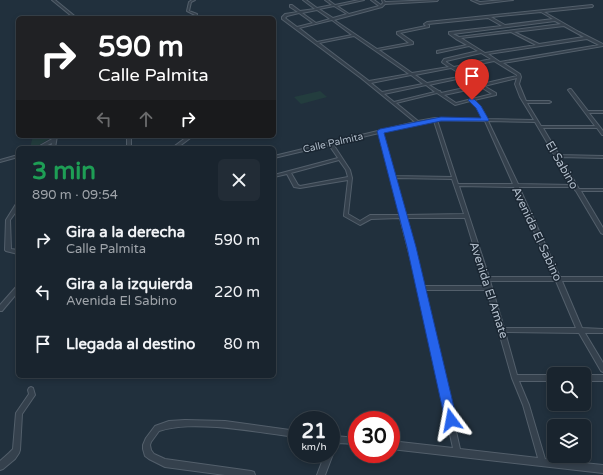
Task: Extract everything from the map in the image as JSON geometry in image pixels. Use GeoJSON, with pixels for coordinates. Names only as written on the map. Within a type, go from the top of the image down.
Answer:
{"type":"FeatureCollection","features":[{"type":"Feature","properties":{"kind":"street"},"geometry":{"type":"LineString","coordinates":[[53,0],[73,16]]}},
{"type":"Feature","properties":{"kind":"street"},"geometry":{"type":"LineString","coordinates":[[194,0],[190,2],[188,11],[196,14],[196,16]]}},
{"type":"Feature","properties":{"kind":"street"},"geometry":{"type":"LineString","coordinates":[[304,0],[455,104],[494,95],[494,93],[444,61],[482,53],[586,38]]}},
{"type":"Feature","properties":{"kind":"street"},"geometry":{"type":"LineString","coordinates":[[326,0],[348,14]]}},
{"type":"Feature","properties":{"kind":"street"},"geometry":{"type":"LineString","coordinates":[[349,0],[358,4]]}},
{"type":"Feature","properties":{"kind":"street"},"geometry":{"type":"LineString","coordinates":[[363,0],[283,17],[394,102],[418,123]]}},
{"type":"Feature","properties":{"kind":"street"},"geometry":{"type":"LineString","coordinates":[[372,0],[383,3]]}},
{"type":"Feature","properties":{"kind":"street"},"geometry":{"type":"LineString","coordinates":[[297,28],[334,20],[383,3],[437,0]]}},
{"type":"Feature","properties":{"kind":"street"},"geometry":{"type":"LineString","coordinates":[[472,0],[477,3],[512,0]]}},
{"type":"Feature","properties":{"kind":"street"},"geometry":{"type":"LineString","coordinates":[[291,6],[316,24]]}},
{"type":"Feature","properties":{"kind":"street"},"geometry":{"type":"LineString","coordinates":[[377,50],[412,43],[398,33],[426,27],[428,26],[425,24],[427,23],[592,6]]}},
{"type":"Feature","properties":{"kind":"street"},"geometry":{"type":"LineString","coordinates":[[362,7],[366,9]]}},
{"type":"Feature","properties":{"kind":"street"},"geometry":{"type":"LineString","coordinates":[[499,63],[602,45],[586,38],[541,12]]}},
{"type":"Feature","properties":{"kind":"street"},"geometry":{"type":"LineString","coordinates":[[488,16],[511,31],[538,45]]}},
{"type":"Feature","properties":{"kind":"street"},"geometry":{"type":"LineString","coordinates":[[394,102],[483,86],[519,77],[515,72],[450,33],[555,20]]}},
{"type":"Feature","properties":{"kind":"street"},"geometry":{"type":"LineString","coordinates":[[457,38],[563,25]]}},
{"type":"Feature","properties":{"kind":"street"},"geometry":{"type":"LineString","coordinates":[[317,43],[355,35]]}},
{"type":"Feature","properties":{"kind":"street"},"geometry":{"type":"LineString","coordinates":[[438,52],[469,45]]}},
{"type":"Feature","properties":{"kind":"street"},"geometry":{"type":"LineString","coordinates":[[368,82],[493,60]]}},
{"type":"Feature","properties":{"kind":"street"},"geometry":{"type":"LineString","coordinates":[[382,93],[426,83],[468,76]]}},
{"type":"Feature","properties":{"kind":"street","name":"El Sabino"},"geometry":{"type":"LineString","coordinates":[[519,77],[517,84],[522,97],[558,156],[575,188],[603,231]]}},
{"type":"Feature","properties":{"kind":"street"},"geometry":{"type":"LineString","coordinates":[[570,90],[603,134]]}},
{"type":"Feature","properties":{"kind":"street","name":"Avenida El Sabino"},"geometry":{"type":"LineString","coordinates":[[472,100],[479,107],[486,120],[580,330],[603,369]]}},
{"type":"Feature","properties":{"kind":"street"},"geometry":{"type":"LineString","coordinates":[[525,102],[549,102]]}},
{"type":"Feature","properties":{"kind":"street"},"geometry":{"type":"LineString","coordinates":[[587,112],[603,112]]}},
{"type":"Feature","properties":{"kind":"street","name":"Calle Palmita"},"geometry":{"type":"LineString","coordinates":[[276,156],[380,131],[435,120],[536,121]]}},
{"type":"Feature","properties":{"kind":"street","name":"Avenida El Amate"},"geometry":{"type":"LineString","coordinates":[[435,120],[465,216],[487,279],[515,378],[526,405],[542,461]]}},
{"type":"Feature","properties":{"kind":"street"},"geometry":{"type":"LineString","coordinates":[[540,126],[598,127]]}},
{"type":"Feature","properties":{"kind":"street"},"geometry":{"type":"LineString","coordinates":[[380,131],[422,288],[457,452]]}},
{"type":"Feature","properties":{"kind":"street"},"geometry":{"type":"LineString","coordinates":[[41,146],[54,138]]}},
{"type":"Feature","properties":{"kind":"street"},"geometry":{"type":"LineString","coordinates":[[177,146],[188,138]]}},
{"type":"Feature","properties":{"kind":"street"},"geometry":{"type":"LineString","coordinates":[[330,143],[348,170],[350,178],[346,215],[352,219],[360,223],[370,217],[465,216]]}},
{"type":"Feature","properties":{"kind":"street"},"geometry":{"type":"LineString","coordinates":[[558,156],[603,157]]}},
{"type":"Feature","properties":{"kind":"street"},"geometry":{"type":"LineString","coordinates":[[0,161],[16,157]]}},
{"type":"Feature","properties":{"kind":"street"},"geometry":{"type":"LineString","coordinates":[[276,175],[340,159]]}},
{"type":"Feature","properties":{"kind":"street"},"geometry":{"type":"LineString","coordinates":[[288,172],[296,186],[300,187],[350,178]]}},
{"type":"Feature","properties":{"kind":"street"},"geometry":{"type":"LineString","coordinates":[[393,177],[454,178]]}},
{"type":"Feature","properties":{"kind":"street"},"geometry":{"type":"LineString","coordinates":[[456,186],[514,185],[603,190]]}},
{"type":"Feature","properties":{"kind":"street"},"geometry":{"type":"LineString","coordinates":[[16,208],[8,220],[8,250],[16,252]]}},
{"type":"Feature","properties":{"kind":"street"},"geometry":{"type":"LineString","coordinates":[[487,279],[603,279]]}},
{"type":"Feature","properties":{"kind":"street"},"geometry":{"type":"LineString","coordinates":[[422,288],[489,288]]}},
{"type":"Feature","properties":{"kind":"street"},"geometry":{"type":"LineString","coordinates":[[0,309],[16,290]]}},
{"type":"Feature","properties":{"kind":"street"},"geometry":{"type":"LineString","coordinates":[[502,330],[603,331]]}},
{"type":"Feature","properties":{"kind":"street"},"geometry":{"type":"LineString","coordinates":[[515,378],[547,378]]}},
{"type":"Feature","properties":{"kind":"street"},"geometry":{"type":"LineString","coordinates":[[591,378],[603,378]]}},
{"type":"Feature","properties":{"kind":"street"},"geometry":{"type":"LineString","coordinates":[[0,466],[12,456],[16,450],[19,413],[32,395],[30,390]]}},
{"type":"Feature","properties":{"kind":"street"},"geometry":{"type":"LineString","coordinates":[[251,475],[165,464],[151,458],[147,453],[146,447],[157,428],[174,424],[194,422],[288,433]]}},
{"type":"Feature","properties":{"kind":"street"},"geometry":{"type":"LineString","coordinates":[[400,446],[603,469]]}},
{"type":"Feature","properties":{"kind":"street"},"geometry":{"type":"LineString","coordinates":[[321,475],[326,463]]}},
{"type":"Feature","properties":{"kind":"green space"},"geometry":{"type":"Polygon","coordinates":[[[320,91],[327,97],[301,104],[294,97],[320,91]]]}},
{"type":"Feature","properties":{"kind":"green space"},"geometry":{"type":"Polygon","coordinates":[[[32,138],[51,138],[37,146],[30,146],[32,138]]]}},
{"type":"Feature","properties":{"kind":"route"},"geometry":{"type":"LineString","coordinates":[[451,420],[412,247],[380,131],[428,120],[486,120],[479,107],[472,100]]}}]}
